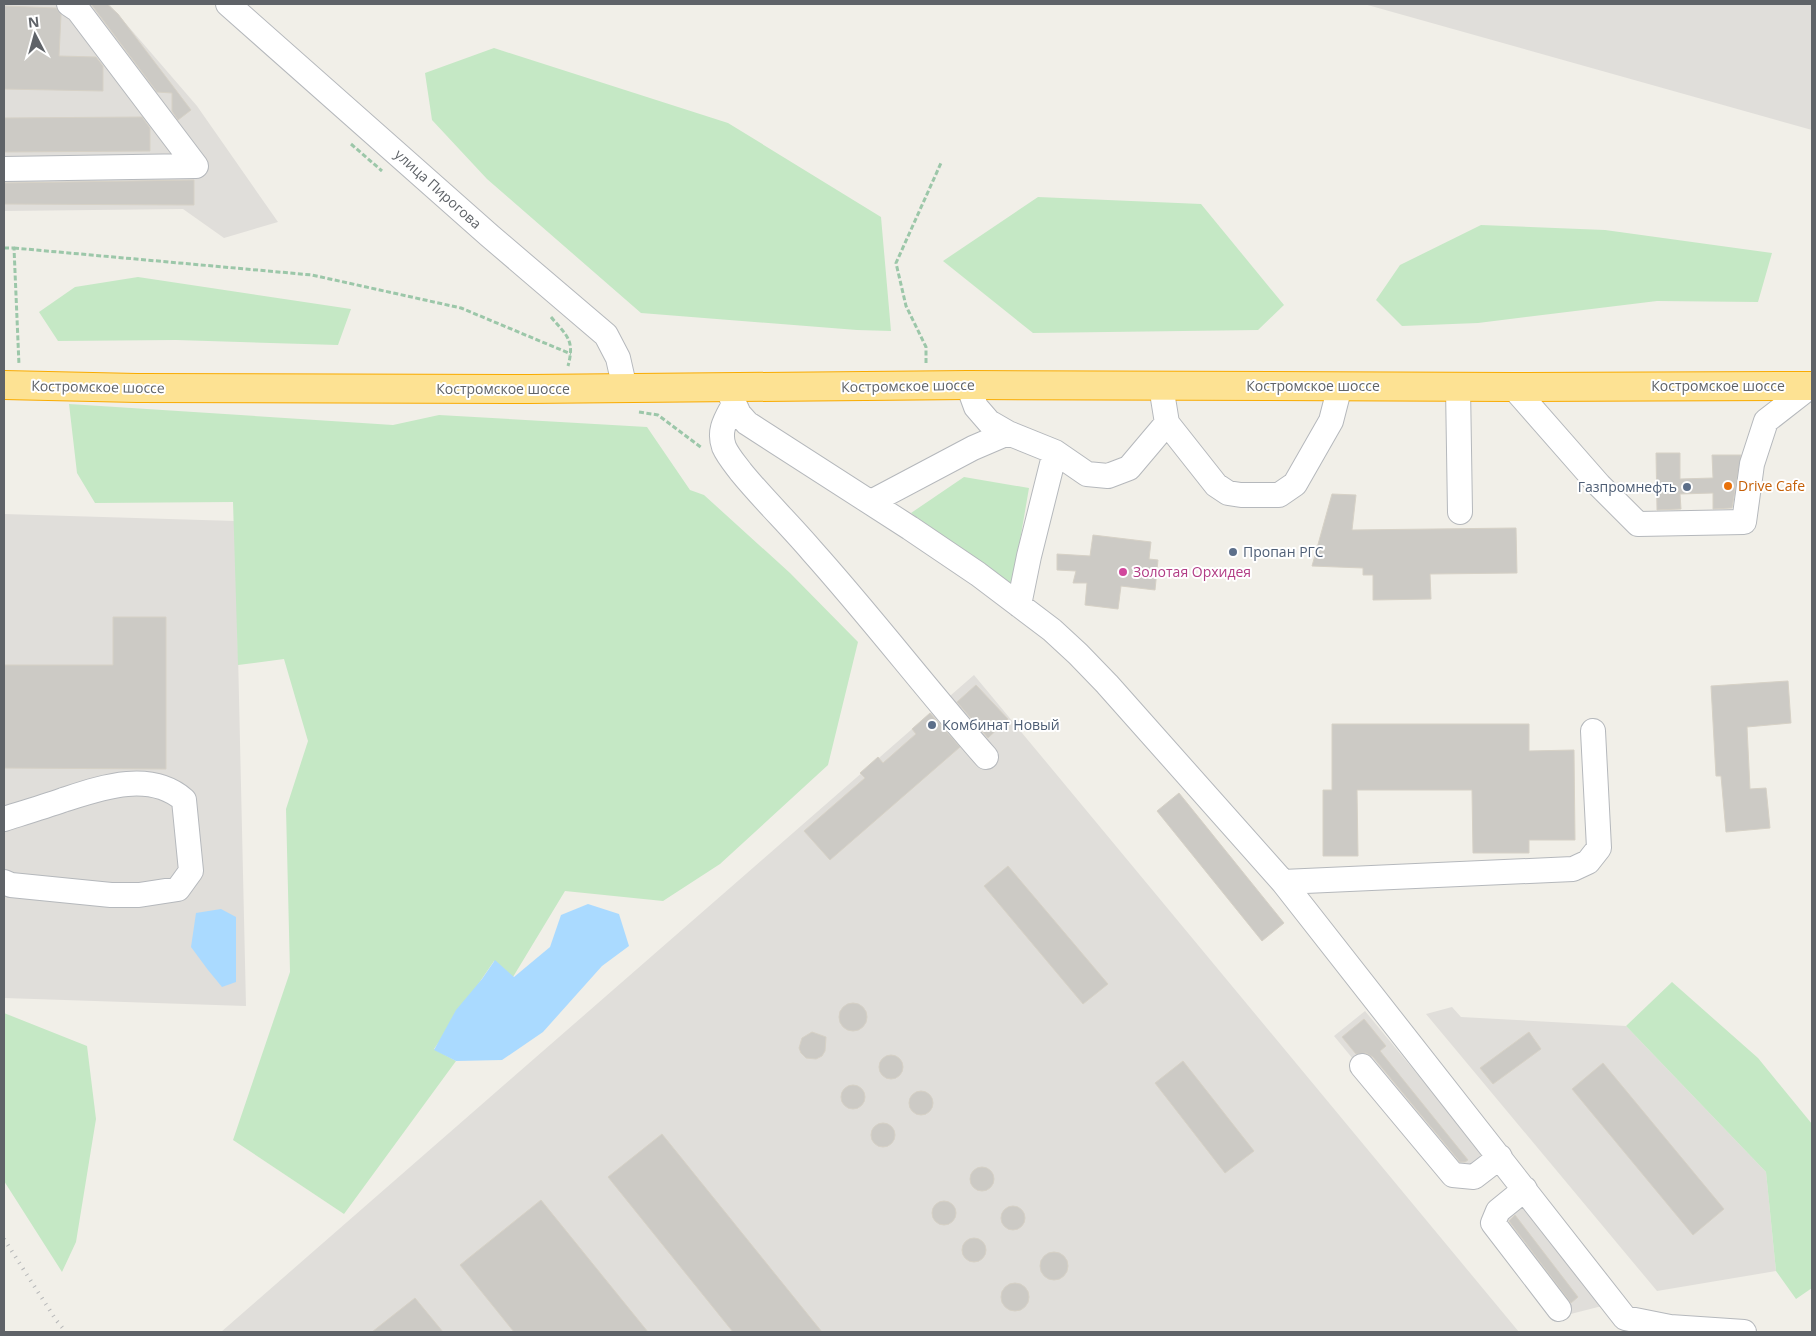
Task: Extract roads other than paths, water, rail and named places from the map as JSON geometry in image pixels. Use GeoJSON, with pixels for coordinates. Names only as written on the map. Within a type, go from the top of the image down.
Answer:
{"type":"FeatureCollection","features":[{"type":"Feature","properties":{"kind":"highway","name":"Костромское шоссе"},"geometry":{"type":"LineString","coordinates":[[11,377],[137,388],[630,400],[968,385],[1812,386]]}},
{"type":"Feature","properties":{"kind":"street"},"geometry":{"type":"LineString","coordinates":[[4,169],[196,166],[78,10],[69,4]]}},
{"type":"Feature","properties":{"kind":"street","name":"улица Пирогова"},"geometry":{"type":"LineString","coordinates":[[228,4],[490,236],[606,334],[618,358],[630,400]]}},
{"type":"Feature","properties":{"kind":"street"},"geometry":{"type":"LineString","coordinates":[[968,385],[976,407],[989,422],[1008,433],[1055,452],[1087,474],[1108,476],[1129,468],[1167,423]]}},
{"type":"Feature","properties":{"kind":"street"},"geometry":{"type":"LineString","coordinates":[[1161,386],[1167,423],[1216,485],[1228,493],[1241,495],[1279,495],[1295,484],[1331,421],[1340,386]]}},
{"type":"Feature","properties":{"kind":"street"},"geometry":{"type":"LineString","coordinates":[[1513,387],[1600,485],[1638,524],[1744,522],[1752,464],[1766,421],[1812,386]]}},
{"type":"Feature","properties":{"kind":"street"},"geometry":{"type":"LineString","coordinates":[[1458,387],[1460,512]]}},
{"type":"Feature","properties":{"kind":"street"},"geometry":{"type":"LineString","coordinates":[[730,396],[739,414],[758,432],[871,502],[961,562],[1052,630],[1107,684],[1283,882],[1526,1189],[1627,1325],[1744,1332]]}},
{"type":"Feature","properties":{"kind":"street"},"geometry":{"type":"LineString","coordinates":[[730,396],[722,429],[722,438],[725,449],[734,463],[813,552],[940,705],[986,757]]}},
{"type":"Feature","properties":{"kind":"street"},"geometry":{"type":"LineString","coordinates":[[871,502],[973,448],[1008,433]]}},
{"type":"Feature","properties":{"kind":"street"},"geometry":{"type":"LineString","coordinates":[[1019,605],[1055,452]]}},
{"type":"Feature","properties":{"kind":"street"},"geometry":{"type":"LineString","coordinates":[[1283,882],[1573,869],[1588,862],[1599,848],[1593,731]]}},
{"type":"Feature","properties":{"kind":"street"},"geometry":{"type":"LineString","coordinates":[[4,819],[103,787],[130,784],[160,786],[174,791],[184,800],[191,871],[178,889],[139,895],[111,896],[11,885],[4,882]]}},
{"type":"Feature","properties":{"kind":"street"},"geometry":{"type":"LineString","coordinates":[[1362,1066],[1453,1175],[1474,1177],[1500,1157]]}},
{"type":"Feature","properties":{"kind":"street"},"geometry":{"type":"LineString","coordinates":[[1526,1189],[1498,1211],[1493,1223],[1559,1309]]}},
{"type":"Feature","properties":{"kind":"water"},"geometry":{"type":"Polygon","coordinates":[[[588,904],[619,914],[629,946],[602,966],[543,1032],[502,1060],[456,1061],[434,1050],[456,1010],[495,960],[514,977],[550,947],[561,915],[588,904]]]}},
{"type":"Feature","properties":{"kind":"water"},"geometry":{"type":"Polygon","coordinates":[[[221,909],[236,917],[236,982],[222,987],[191,947],[196,913],[221,909]]]}},
{"type":"Feature","properties":{"kind":"railway"},"geometry":{"type":"LineString","coordinates":[[4,1239],[56,1320],[66,1332]]}},
{"type":"Feature","properties":{"kind":"place","name":"Drive Cafe"},"geometry":{"type":"Point","coordinates":[1728,486]}},
{"type":"Feature","properties":{"kind":"place","name":"Газпромнефть"},"geometry":{"type":"Point","coordinates":[1687,487]}},
{"type":"Feature","properties":{"kind":"place","name":"Пропан РГС"},"geometry":{"type":"Point","coordinates":[1233,552]}},
{"type":"Feature","properties":{"kind":"place","name":"Золотая Орхидея"},"geometry":{"type":"Point","coordinates":[1123,572]}},
{"type":"Feature","properties":{"kind":"place","name":"Комбинат Новый"},"geometry":{"type":"Point","coordinates":[932,725]}}]}
